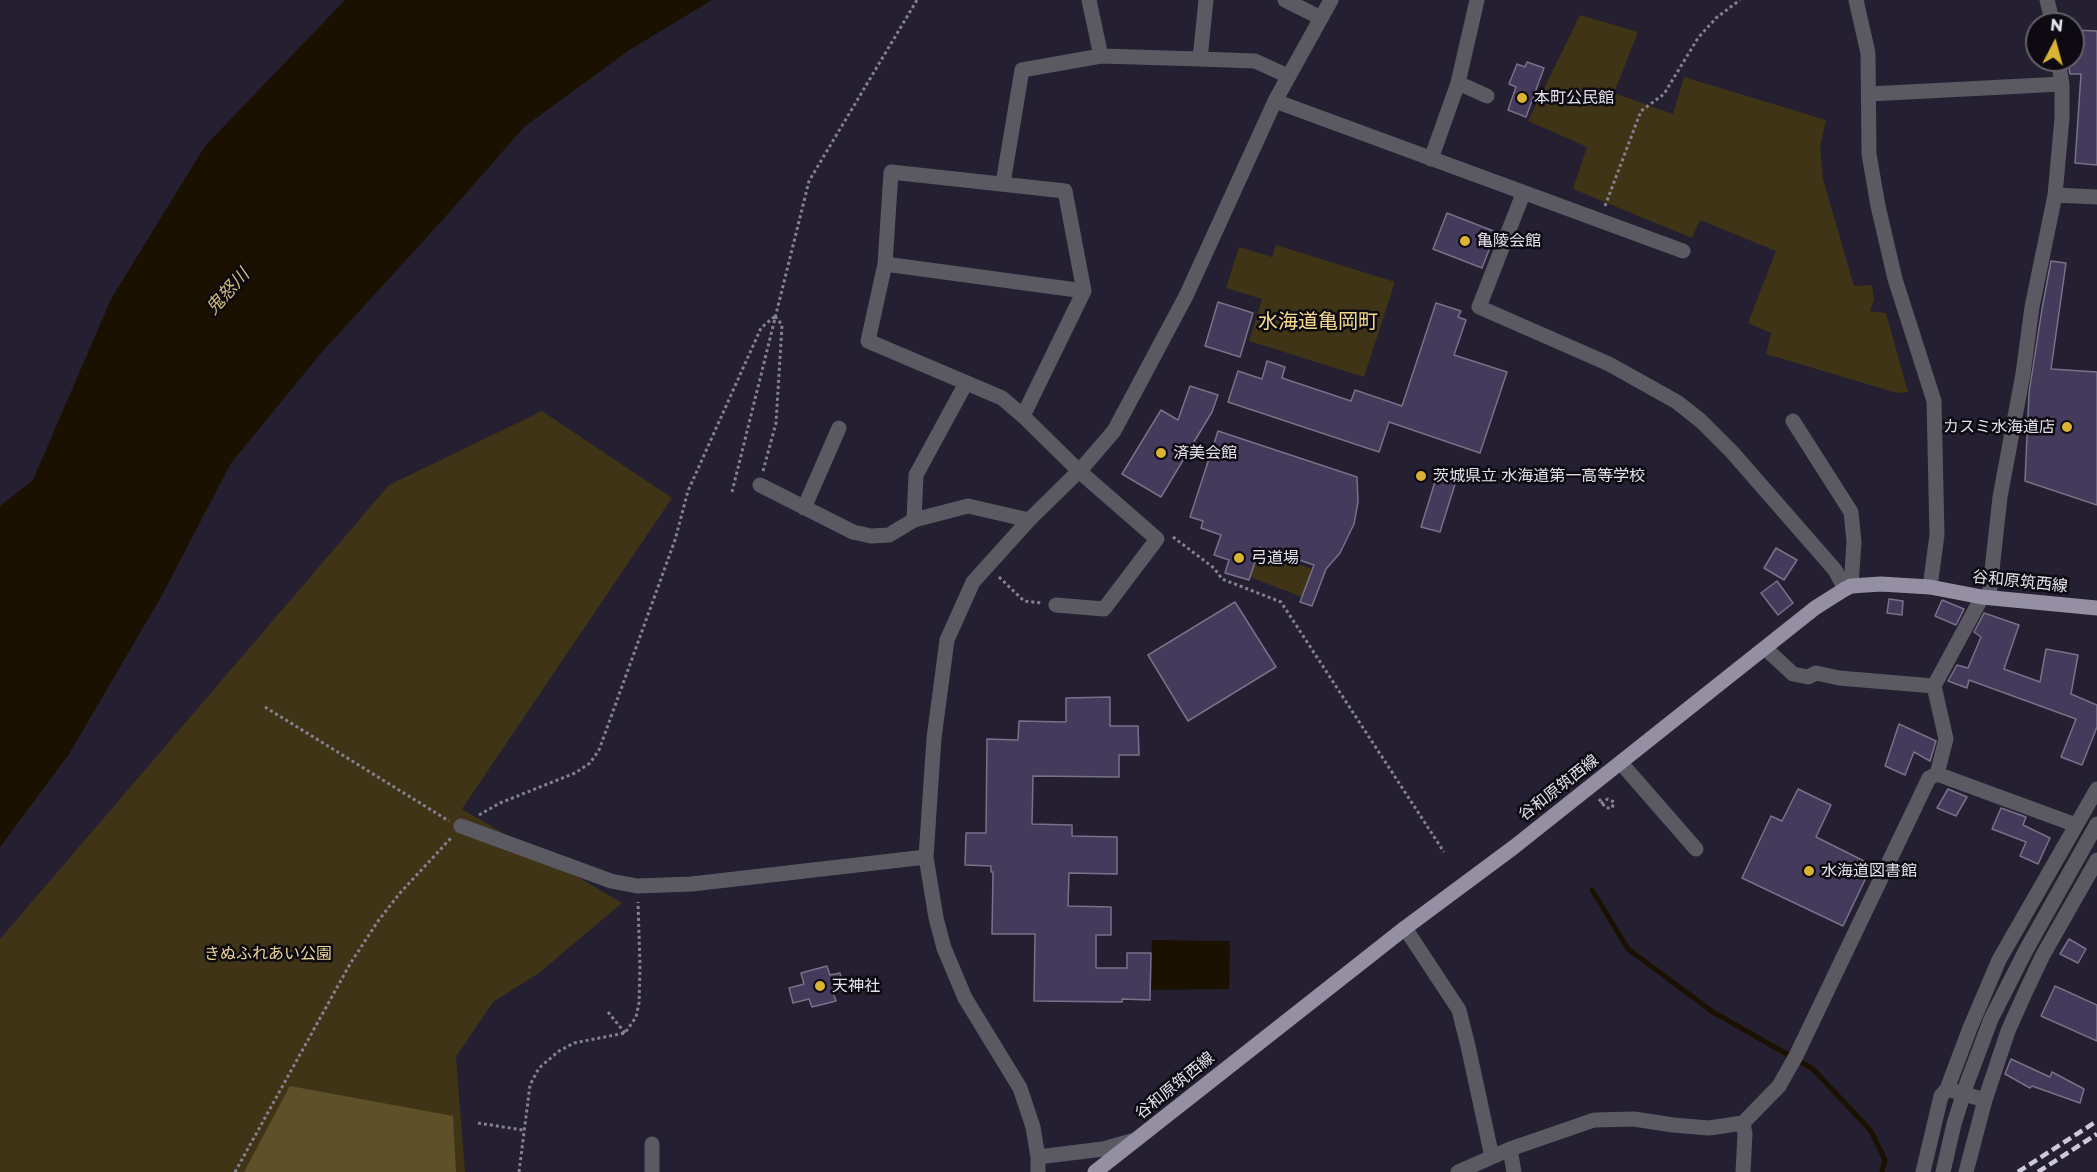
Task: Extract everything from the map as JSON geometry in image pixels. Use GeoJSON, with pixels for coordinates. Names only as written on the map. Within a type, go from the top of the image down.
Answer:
{"type":"FeatureCollection","features":[{"type":"Feature","properties":{"kind":"main road","name":"谷和原筑西線"},"geometry":{"type":"LineString","coordinates":[[1095,1172],[1405,928],[1514,847],[1815,608],[1848,588],[1881,584],[1930,587],[1985,597],[2097,608]]}},
{"type":"Feature","properties":{"kind":"street"},"geometry":{"type":"LineString","coordinates":[[1089,0],[1101,56]]}},
{"type":"Feature","properties":{"kind":"street"},"geometry":{"type":"LineString","coordinates":[[1200,59],[1206,0]]}},
{"type":"Feature","properties":{"kind":"street"},"geometry":{"type":"LineString","coordinates":[[1285,0],[1320,18]]}},
{"type":"Feature","properties":{"kind":"street"},"geometry":{"type":"LineString","coordinates":[[1137,1140],[1038,1164],[1033,1127],[1020,1088],[965,998],[944,948],[936,918],[926,857],[934,738],[946,640],[972,582],[1029,520],[1079,471],[1114,431],[1186,296],[1275,101],[1331,0]]}},
{"type":"Feature","properties":{"kind":"street"},"geometry":{"type":"LineString","coordinates":[[1431,159],[1458,83],[1477,0]]}},
{"type":"Feature","properties":{"kind":"street"},"geometry":{"type":"LineString","coordinates":[[1856,0],[1868,53],[1869,154],[1878,206],[1895,279],[1934,401],[1937,535],[1930,587]]}},
{"type":"Feature","properties":{"kind":"street"},"geometry":{"type":"LineString","coordinates":[[1003,183],[1022,70],[1101,56],[1255,61],[1288,76]]}},
{"type":"Feature","properties":{"kind":"street"},"geometry":{"type":"LineString","coordinates":[[1937,774],[1946,739],[1934,686],[1985,597],[2000,497],[2023,374],[2032,307],[2055,195],[2062,118],[2060,72]]}},
{"type":"Feature","properties":{"kind":"street"},"geometry":{"type":"LineString","coordinates":[[1458,83],[1487,96]]}},
{"type":"Feature","properties":{"kind":"street"},"geometry":{"type":"LineString","coordinates":[[1869,94],[2062,84]]}},
{"type":"Feature","properties":{"kind":"street"},"geometry":{"type":"LineString","coordinates":[[1275,101],[1683,251]]}},
{"type":"Feature","properties":{"kind":"street"},"geometry":{"type":"LineString","coordinates":[[1023,416],[1084,291],[1065,191],[891,172],[885,264],[868,341],[1002,398],[1079,471],[1157,539],[1104,609],[1056,605]]}},
{"type":"Feature","properties":{"kind":"street"},"geometry":{"type":"LineString","coordinates":[[1523,194],[1479,307],[1609,364],[1677,402],[1701,421],[1732,452],[1848,588]]}},
{"type":"Feature","properties":{"kind":"street"},"geometry":{"type":"LineString","coordinates":[[2055,195],[2097,197]]}},
{"type":"Feature","properties":{"kind":"street"},"geometry":{"type":"LineString","coordinates":[[885,264],[1084,291]]}},
{"type":"Feature","properties":{"kind":"street"},"geometry":{"type":"LineString","coordinates":[[914,520],[916,475],[966,383]]}},
{"type":"Feature","properties":{"kind":"street"},"geometry":{"type":"LineString","coordinates":[[1793,421],[1851,512],[1854,542],[1848,588]]}},
{"type":"Feature","properties":{"kind":"street"},"geometry":{"type":"LineString","coordinates":[[804,508],[839,428]]}},
{"type":"Feature","properties":{"kind":"street"},"geometry":{"type":"LineString","coordinates":[[760,484],[853,532],[871,536],[890,535],[914,520],[968,506],[1029,520]]}},
{"type":"Feature","properties":{"kind":"street"},"geometry":{"type":"LineString","coordinates":[[1765,648],[1793,674],[1808,677],[1816,673],[1839,678],[1934,686]]}},
{"type":"Feature","properties":{"kind":"street"},"geometry":{"type":"LineString","coordinates":[[1621,763],[1696,849]]}},
{"type":"Feature","properties":{"kind":"street"},"geometry":{"type":"LineString","coordinates":[[1458,1172],[1510,1149],[1576,1125],[1610,1119],[1634,1119],[1700,1128],[1743,1123],[1766,1102],[1779,1086],[1809,1030],[1929,778],[1937,774],[2076,825]]}},
{"type":"Feature","properties":{"kind":"street"},"geometry":{"type":"LineString","coordinates":[[1923,1172],[1941,1096],[1947,1089],[1999,960],[2097,789]]}},
{"type":"Feature","properties":{"kind":"street"},"geometry":{"type":"LineString","coordinates":[[1944,1172],[1954,1124],[1976,1055],[1991,1019],[2026,950],[2097,824]]}},
{"type":"Feature","properties":{"kind":"street"},"geometry":{"type":"LineString","coordinates":[[461,826],[602,878],[637,886],[692,884],[926,857]]}},
{"type":"Feature","properties":{"kind":"street"},"geometry":{"type":"LineString","coordinates":[[1966,1172],[1985,1100],[2008,1031],[2043,956],[2097,860]]}},
{"type":"Feature","properties":{"kind":"street"},"geometry":{"type":"LineString","coordinates":[[1405,928],[1459,1010],[1492,1157]]}},
{"type":"Feature","properties":{"kind":"street"},"geometry":{"type":"LineString","coordinates":[[1947,1089],[1985,1100]]}},
{"type":"Feature","properties":{"kind":"street"},"geometry":{"type":"LineString","coordinates":[[1743,1123],[1745,1134],[1743,1172]]}},
{"type":"Feature","properties":{"kind":"street"},"geometry":{"type":"LineString","coordinates":[[652,1144],[652,1172]]}},
{"type":"Feature","properties":{"kind":"street"},"geometry":{"type":"LineString","coordinates":[[1510,1149],[1514,1172]]}},
{"type":"Feature","properties":{"kind":"path"},"geometry":{"type":"LineString","coordinates":[[732,492],[809,181],[917,0]]}},
{"type":"Feature","properties":{"kind":"path"},"geometry":{"type":"LineString","coordinates":[[1599,221],[1641,111],[1664,94],[1698,38],[1716,18],[1740,0]]}},
{"type":"Feature","properties":{"kind":"path"},"geometry":{"type":"LineString","coordinates":[[760,484],[776,423],[782,325],[775,316]]}},
{"type":"Feature","properties":{"kind":"path"},"geometry":{"type":"LineString","coordinates":[[235,1172],[350,964],[366,938],[400,893],[461,826],[500,803],[575,772],[590,763],[599,750],[675,540],[688,491],[760,328],[775,316]]}},
{"type":"Feature","properties":{"kind":"path"},"geometry":{"type":"LineString","coordinates":[[1165,531],[1214,568],[1222,579],[1281,602],[1444,852]]}},
{"type":"Feature","properties":{"kind":"path"},"geometry":{"type":"LineString","coordinates":[[987,566],[1024,601],[1056,605]]}},
{"type":"Feature","properties":{"kind":"path"},"geometry":{"type":"LineString","coordinates":[[265,707],[443,818],[461,826]]}},
{"type":"Feature","properties":{"kind":"path"},"geometry":{"type":"LineString","coordinates":[[1547,789],[1580,774]]}},
{"type":"Feature","properties":{"kind":"path"},"geometry":{"type":"LineString","coordinates":[[1601,804],[1611,799],[1614,802],[1613,806],[1606,808]]}},
{"type":"Feature","properties":{"kind":"path"},"geometry":{"type":"LineString","coordinates":[[519,1172],[530,1085],[545,1061],[574,1044],[624,1033],[636,1017],[639,1003],[637,886]]}},
{"type":"Feature","properties":{"kind":"path"},"geometry":{"type":"LineString","coordinates":[[608,1012],[624,1033]]}},
{"type":"Feature","properties":{"kind":"path"},"geometry":{"type":"LineString","coordinates":[[478,1123],[523,1130]]}},
{"type":"Feature","properties":{"kind":"green space"},"geometry":{"type":"Polygon","coordinates":[[[1580,15],[1638,32],[1614,93],[1673,114],[1684,77],[1826,120],[1820,147],[1823,179],[1854,286],[1872,285],[1874,300],[1870,311],[1886,313],[1908,392],[1897,393],[1766,354],[1771,333],[1748,323],[1776,251],[1700,220],[1692,238],[1573,189],[1587,147],[1528,121],[1580,15]]]}},
{"type":"Feature","properties":{"kind":"green space"},"geometry":{"type":"Polygon","coordinates":[[[1276,245],[1395,282],[1364,377],[1249,341],[1262,299],[1226,288],[1239,247],[1272,257],[1276,245]]]}},
{"type":"Feature","properties":{"kind":"green space","name":"きぬふれあい公園"},"geometry":{"type":"Polygon","coordinates":[[[542,411],[672,498],[462,809],[622,903],[539,973],[493,1002],[456,1057],[465,1172],[0,1172],[0,939],[389,485],[542,411]]]}},
{"type":"Feature","properties":{"kind":"green space"},"geometry":{"type":"Polygon","coordinates":[[[1259,550],[1312,569],[1302,597],[1250,577],[1259,550]]]}},
{"type":"Feature","properties":{"kind":"shaded area"},"geometry":{"type":"Polygon","coordinates":[[[290,1086],[453,1116],[456,1172],[244,1172],[290,1086]]]}},
{"type":"Feature","properties":{"kind":"water","name":"鬼怒川"},"geometry":{"type":"Polygon","coordinates":[[[345,0],[712,0],[628,51],[524,127],[322,352],[231,463],[161,597],[69,754],[0,847],[0,506],[33,480],[111,299],[205,146],[345,0]]]}},
{"type":"Feature","properties":{"kind":"water"},"geometry":{"type":"Polygon","coordinates":[[[1152,940],[1230,941],[1229,989],[1151,990],[1152,940]]]}},
{"type":"Feature","properties":{"kind":"building"},"geometry":{"type":"Polygon","coordinates":[[[2085,30],[2097,31],[2097,165],[2075,163],[2081,74],[2070,74],[2070,72],[2085,72],[2085,30]]]}},
{"type":"Feature","properties":{"kind":"building","name":"本町公民館"},"geometry":{"type":"Polygon","coordinates":[[[1527,62],[1544,68],[1526,117],[1508,110],[1516,87],[1509,84],[1517,64],[1525,67],[1527,62]]]}},
{"type":"Feature","properties":{"kind":"building","name":"亀陵会館"},"geometry":{"type":"Polygon","coordinates":[[[1447,213],[1496,232],[1482,268],[1433,249],[1447,213]]]}},
{"type":"Feature","properties":{"kind":"building"},"geometry":{"type":"Polygon","coordinates":[[[2051,261],[2066,263],[2051,369],[2097,372],[2097,505],[2025,481],[2029,393],[2051,261]]]}},
{"type":"Feature","properties":{"kind":"building"},"geometry":{"type":"Polygon","coordinates":[[[1218,302],[1253,313],[1240,357],[1205,346],[1218,302]]]}},
{"type":"Feature","properties":{"kind":"building"},"geometry":{"type":"Polygon","coordinates":[[[1436,303],[1461,311],[1458,317],[1466,320],[1454,355],[1507,372],[1480,453],[1389,422],[1379,452],[1228,402],[1238,371],[1262,379],[1267,361],[1285,367],[1282,378],[1351,401],[1355,390],[1402,406],[1436,303]]]}},
{"type":"Feature","properties":{"kind":"building","name":"済美会館"},"geometry":{"type":"Polygon","coordinates":[[[1190,386],[1218,395],[1212,412],[1161,497],[1122,474],[1161,410],[1178,420],[1190,386]]]}},
{"type":"Feature","properties":{"kind":"building"},"geometry":{"type":"Polygon","coordinates":[[[1218,431],[1357,477],[1358,502],[1354,524],[1340,553],[1326,569],[1312,606],[1300,602],[1314,565],[1260,547],[1249,580],[1225,573],[1229,560],[1214,555],[1221,535],[1201,528],[1203,521],[1190,517],[1218,431]]]}},
{"type":"Feature","properties":{"kind":"building"},"geometry":{"type":"Polygon","coordinates":[[[1437,475],[1456,481],[1440,532],[1421,527],[1437,475]]]}},
{"type":"Feature","properties":{"kind":"building"},"geometry":{"type":"Polygon","coordinates":[[[1776,548],[1797,560],[1784,580],[1764,568],[1776,548]]]}},
{"type":"Feature","properties":{"kind":"building"},"geometry":{"type":"Polygon","coordinates":[[[1777,581],[1793,603],[1778,615],[1761,593],[1777,581]]]}},
{"type":"Feature","properties":{"kind":"building"},"geometry":{"type":"Polygon","coordinates":[[[1889,599],[1903,601],[1902,615],[1887,613],[1889,599]]]}},
{"type":"Feature","properties":{"kind":"building"},"geometry":{"type":"Polygon","coordinates":[[[1942,600],[1964,609],[1956,625],[1935,616],[1942,600]]]}},
{"type":"Feature","properties":{"kind":"building"},"geometry":{"type":"Polygon","coordinates":[[[1235,602],[1276,667],[1188,721],[1148,655],[1235,602]]]}},
{"type":"Feature","properties":{"kind":"building"},"geometry":{"type":"Polygon","coordinates":[[[1984,613],[2019,625],[2004,669],[2040,682],[2046,649],[2078,655],[2071,694],[2097,705],[2097,727],[2082,765],[2061,757],[2076,719],[1969,680],[1967,688],[1948,681],[1957,665],[1968,668],[1981,637],[1974,632],[1984,613]]]}},
{"type":"Feature","properties":{"kind":"building"},"geometry":{"type":"Polygon","coordinates":[[[1110,697],[1110,726],[1138,726],[1139,755],[1119,755],[1119,777],[1033,776],[1032,824],[1072,825],[1072,836],[1117,837],[1117,874],[1069,873],[1068,906],[1111,907],[1111,935],[1096,935],[1096,968],[1127,968],[1127,953],[1151,953],[1150,1000],[1034,1001],[1035,934],[992,934],[993,872],[991,872],[991,866],[965,865],[966,833],[986,833],[987,739],[1018,740],[1019,721],[1066,722],[1066,698],[1110,697]]]}},
{"type":"Feature","properties":{"kind":"building"},"geometry":{"type":"Polygon","coordinates":[[[1899,724],[1936,741],[1930,761],[1914,752],[1905,775],[1885,766],[1899,724]]]}},
{"type":"Feature","properties":{"kind":"building"},"geometry":{"type":"Polygon","coordinates":[[[1798,789],[1831,805],[1816,837],[1872,865],[1843,926],[1742,878],[1771,816],[1782,821],[1798,789]]]}},
{"type":"Feature","properties":{"kind":"building"},"geometry":{"type":"Polygon","coordinates":[[[1948,789],[1967,797],[1956,816],[1937,808],[1948,789]]]}},
{"type":"Feature","properties":{"kind":"building"},"geometry":{"type":"Polygon","coordinates":[[[2001,808],[2026,817],[2023,825],[2050,838],[2038,864],[2020,856],[2026,842],[1992,829],[2001,808]]]}},
{"type":"Feature","properties":{"kind":"building"},"geometry":{"type":"Polygon","coordinates":[[[2069,939],[2086,949],[2078,963],[2060,954],[2069,939]]]}},
{"type":"Feature","properties":{"kind":"building","name":"天神社"},"geometry":{"type":"Polygon","coordinates":[[[827,966],[830,975],[840,973],[844,990],[833,993],[836,1001],[812,1007],[809,999],[793,1003],[789,988],[804,984],[801,973],[827,966]]]}},
{"type":"Feature","properties":{"kind":"building"},"geometry":{"type":"Polygon","coordinates":[[[2055,986],[2097,1005],[2097,1041],[2041,1016],[2055,986]]]}},
{"type":"Feature","properties":{"kind":"building"},"geometry":{"type":"Polygon","coordinates":[[[2011,1059],[2050,1077],[2052,1072],[2084,1089],[2080,1103],[2032,1086],[2030,1088],[2005,1074],[2011,1059]]]}},
{"type":"Feature","properties":{"kind":"waterway"},"geometry":{"type":"LineString","coordinates":[[1592,890],[1628,949],[1713,1012],[1813,1069],[1871,1131],[1885,1160],[1882,1172]]}},
{"type":"Feature","properties":{"kind":"railway"},"geometry":{"type":"LineString","coordinates":[[2018,1172],[2097,1121]]}},
{"type":"Feature","properties":{"kind":"railway"},"geometry":{"type":"LineString","coordinates":[[2038,1172],[2097,1134]]}},
{"type":"Feature","properties":{"kind":"place","name":"本町公民館"},"geometry":{"type":"Point","coordinates":[1522,98]}},
{"type":"Feature","properties":{"kind":"place","name":"亀陵会館"},"geometry":{"type":"Point","coordinates":[1465,241]}},
{"type":"Feature","properties":{"kind":"place","name":"カスミ水海道店"},"geometry":{"type":"Point","coordinates":[2067,427]}},
{"type":"Feature","properties":{"kind":"place","name":"済美会館"},"geometry":{"type":"Point","coordinates":[1161,453]}},
{"type":"Feature","properties":{"kind":"place","name":"茨城県立 水海道第一高等学校"},"geometry":{"type":"Point","coordinates":[1421,476]}},
{"type":"Feature","properties":{"kind":"place","name":"弓道場"},"geometry":{"type":"Point","coordinates":[1239,558]}},
{"type":"Feature","properties":{"kind":"place","name":"水海道図書館"},"geometry":{"type":"Point","coordinates":[1809,871]}},
{"type":"Feature","properties":{"kind":"place","name":"天神社"},"geometry":{"type":"Point","coordinates":[820,986]}},
{"type":"Feature","properties":{"kind":"district","name":"水海道亀岡町"},"geometry":{"type":"Point","coordinates":[1318,322]}}]}
